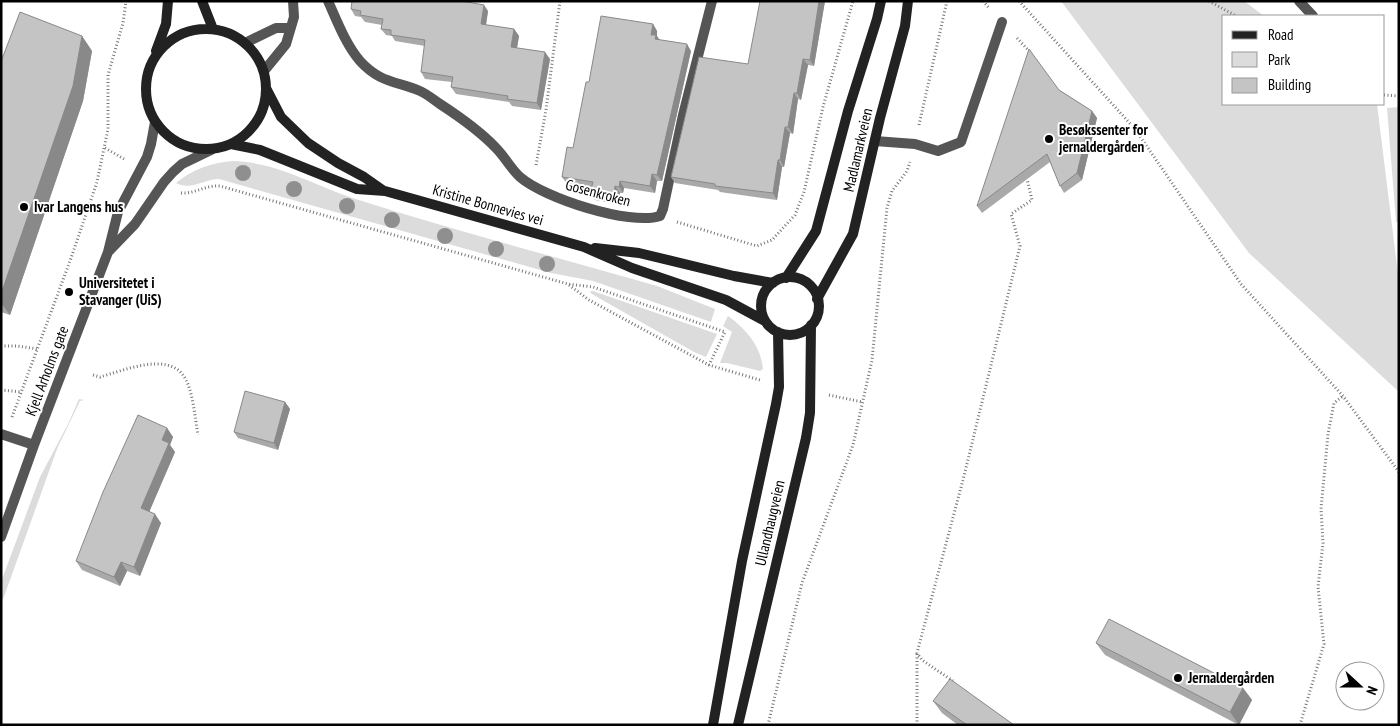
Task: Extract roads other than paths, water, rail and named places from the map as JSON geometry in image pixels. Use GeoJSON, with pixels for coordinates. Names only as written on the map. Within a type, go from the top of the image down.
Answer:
{"type":"FeatureCollection","features":[{"type":"Feature","properties":{"kind":"main road"},"geometry":{"type":"LineString","coordinates":[[153,60],[164,45],[179,35],[195,30],[214,29],[230,34],[245,43],[256,56],[264,71],[266,88],[264,105],[257,121],[246,135],[231,144],[211,150],[195,149],[179,144],[166,135],[155,122],[148,107],[145,91],[147,75],[166,24],[168,1]]}},
{"type":"Feature","properties":{"kind":"main road"},"geometry":{"type":"LineString","coordinates":[[202,1],[214,29]]}},
{"type":"Feature","properties":{"kind":"main road","name":"Madlamarkveien"},"geometry":{"type":"LineString","coordinates":[[786,278],[816,231],[848,111],[881,1]]}},
{"type":"Feature","properties":{"kind":"main road","name":"Madlamarkveien"},"geometry":{"type":"LineString","coordinates":[[817,299],[853,234],[905,26],[908,1]]}},
{"type":"Feature","properties":{"kind":"main road","name":"Kristine Bonnevies vei"},"geometry":{"type":"LineString","coordinates":[[266,88],[281,117],[308,142],[338,163],[385,191]]}},
{"type":"Feature","properties":{"kind":"main road","name":"Kristine Bonnevies vei"},"geometry":{"type":"LineString","coordinates":[[231,144],[260,150],[357,189],[385,191],[584,247],[632,268],[726,300],[765,321]]}},
{"type":"Feature","properties":{"kind":"main road","name":"Kristine Bonnevies vei"},"geometry":{"type":"LineString","coordinates":[[584,247],[639,253],[734,276],[773,283]]}},
{"type":"Feature","properties":{"kind":"main road"},"geometry":{"type":"LineString","coordinates":[[786,278],[802,280],[809,285],[817,299],[818,309],[816,318],[804,331],[786,335],[770,328],[765,321],[761,305],[766,289],[773,283],[786,278]]}},
{"type":"Feature","properties":{"kind":"main road","name":"Ullandhaugveien"},"geometry":{"type":"LineString","coordinates":[[738,725],[806,438],[810,413],[811,325]]}},
{"type":"Feature","properties":{"kind":"main road","name":"Ullandhaugveien"},"geometry":{"type":"LineString","coordinates":[[714,725],[742,561],[779,387],[778,332]]}},
{"type":"Feature","properties":{"kind":"street"},"geometry":{"type":"LineString","coordinates":[[264,71],[286,44],[294,17],[293,1]]}},
{"type":"Feature","properties":{"kind":"street","name":"Gosenkroken"},"geometry":{"type":"LineString","coordinates":[[328,1],[350,47],[359,60],[375,75],[420,92],[457,115],[498,149],[516,172],[532,185],[562,200],[607,213],[634,218],[660,216],[712,1]]}},
{"type":"Feature","properties":{"kind":"street"},"geometry":{"type":"LineString","coordinates":[[1299,1],[1312,15]]}},
{"type":"Feature","properties":{"kind":"street"},"geometry":{"type":"LineString","coordinates":[[875,141],[915,144],[938,151],[961,142],[1002,22]]}},
{"type":"Feature","properties":{"kind":"street"},"geometry":{"type":"LineString","coordinates":[[245,43],[276,28],[290,28]]}},
{"type":"Feature","properties":{"kind":"street","name":"Kjell Arholms gate"},"geometry":{"type":"LineString","coordinates":[[1,537],[108,252],[118,212],[151,144],[155,122]]}},
{"type":"Feature","properties":{"kind":"street"},"geometry":{"type":"LineString","coordinates":[[108,252],[135,224],[173,172],[182,164],[211,150]]}},
{"type":"Feature","properties":{"kind":"street"},"geometry":{"type":"LineString","coordinates":[[3,434],[34,445]]}},
{"type":"Feature","properties":{"kind":"place","name":"Besøkssenter for jernaldergården"},"geometry":{"type":"Point","coordinates":[1049,139]}},
{"type":"Feature","properties":{"kind":"place","name":"Ivar Langens hus"},"geometry":{"type":"Point","coordinates":[24,207]}},
{"type":"Feature","properties":{"kind":"place","name":"Universitetet i Stavanger (UiS)"},"geometry":{"type":"Point","coordinates":[69,292]}},
{"type":"Feature","properties":{"kind":"place","name":"Jernaldergården"},"geometry":{"type":"Point","coordinates":[1178,678]}}]}
